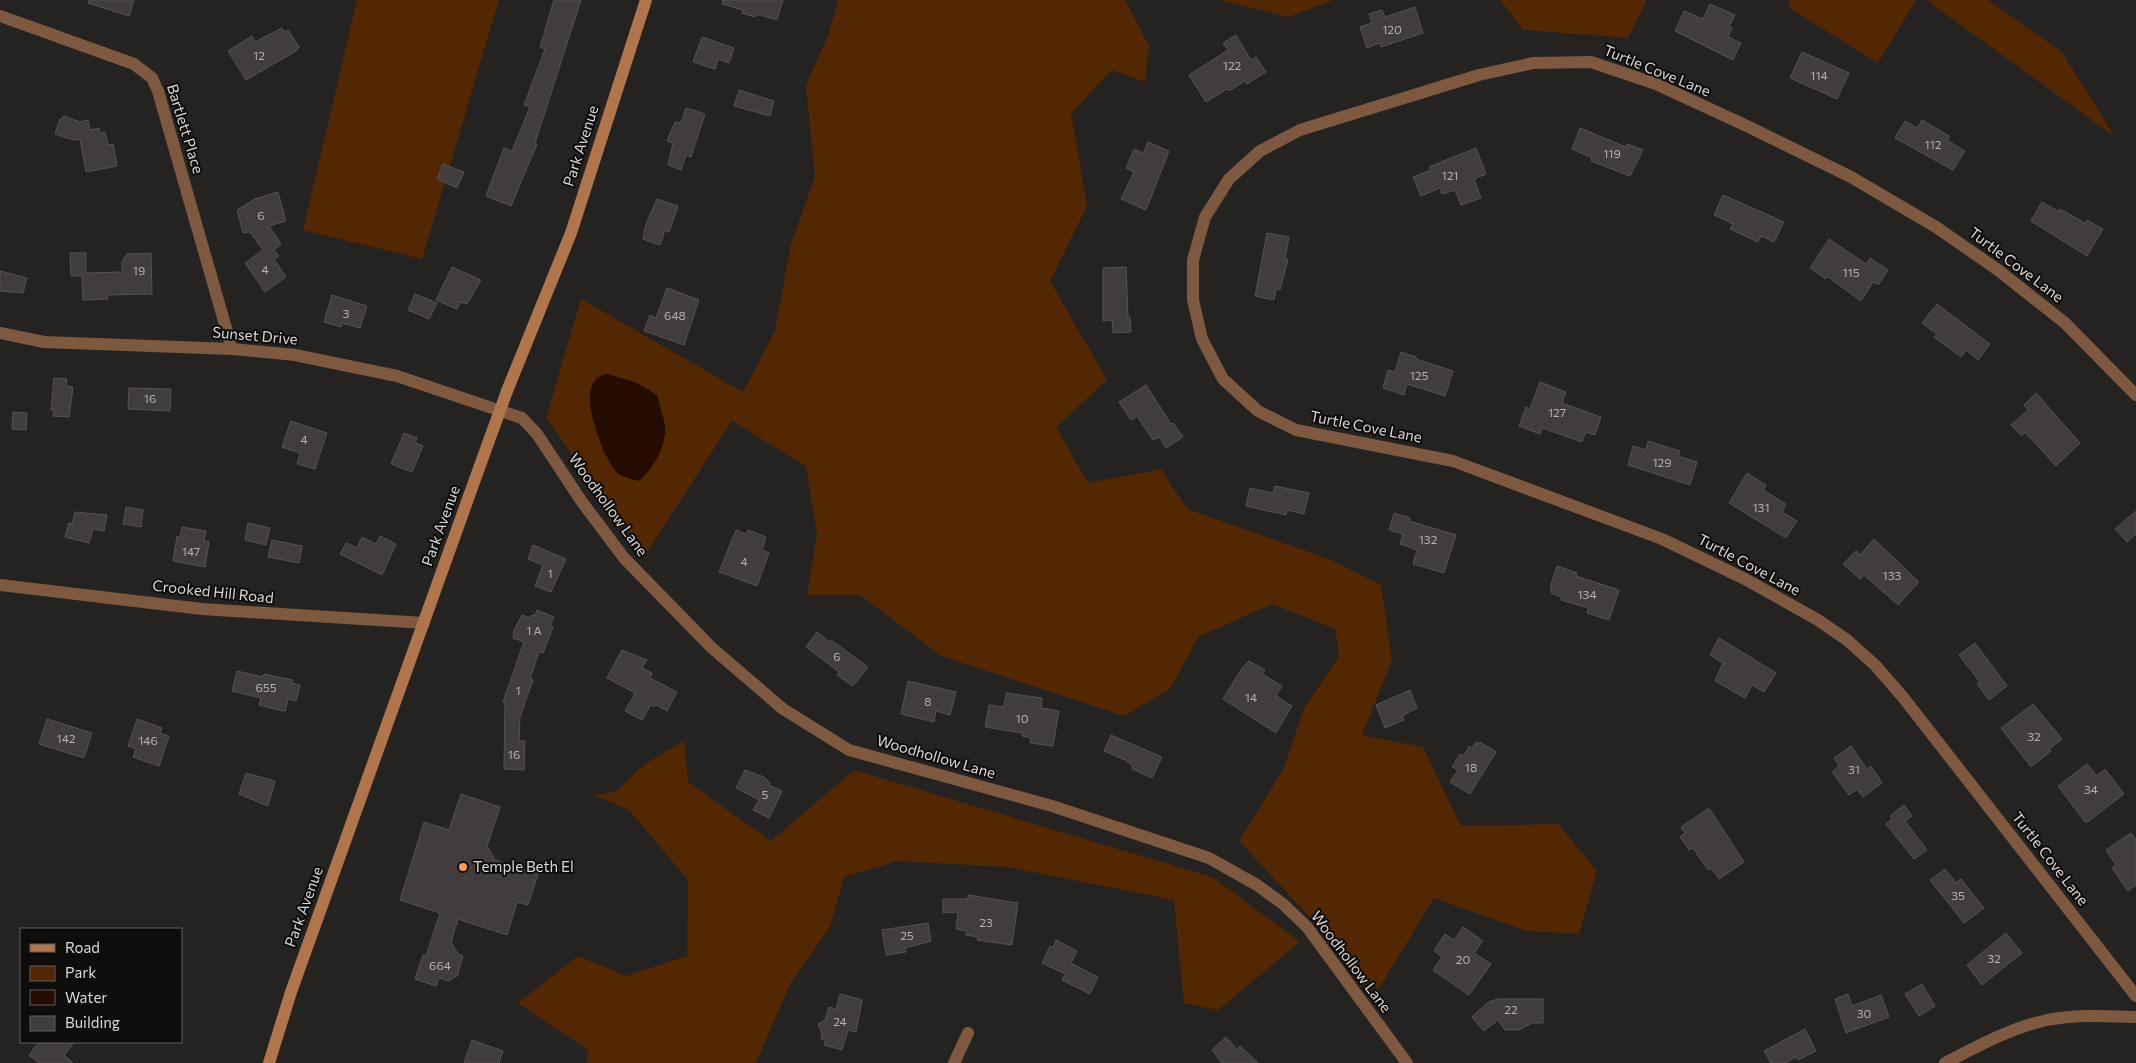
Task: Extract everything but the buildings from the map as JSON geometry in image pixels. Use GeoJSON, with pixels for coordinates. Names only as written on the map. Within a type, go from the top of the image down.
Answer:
{"type":"FeatureCollection","features":[{"type":"Feature","properties":{"kind":"main road","name":"Park Avenue"},"geometry":{"type":"LineString","coordinates":[[269,1063],[294,984],[501,410],[571,233],[646,0]]}},
{"type":"Feature","properties":{"kind":"street","name":"Bartlett Place"},"geometry":{"type":"LineString","coordinates":[[0,16],[134,64],[152,78],[158,91],[232,348]]}},
{"type":"Feature","properties":{"kind":"street","name":"Turtle Cove Lane"},"geometry":{"type":"LineString","coordinates":[[2136,395],[2065,323],[1998,270],[1936,227],[1852,177],[1749,127],[1656,84],[1591,62],[1533,63],[1488,73],[1300,130],[1260,151],[1229,179],[1204,217],[1193,260],[1193,300],[1202,339],[1223,379],[1258,411],[1296,430],[1453,461],[1662,539],[1745,578],[1847,640],[1875,665],[1902,696],[2136,996]]}},
{"type":"Feature","properties":{"kind":"street","name":"Sunset Drive"},"geometry":{"type":"LineString","coordinates":[[0,333],[44,342],[232,348],[295,355],[397,376],[501,410]]}},
{"type":"Feature","properties":{"kind":"street","name":"Woodhollow Lane"},"geometry":{"type":"LineString","coordinates":[[501,410],[522,418],[537,434],[582,502],[624,558],[712,648],[783,709],[849,750],[1052,806],[1210,858],[1257,885],[1283,904],[1307,927],[1407,1063]]}},
{"type":"Feature","properties":{"kind":"street","name":"Crooked Hill Road"},"geometry":{"type":"LineString","coordinates":[[0,585],[202,609],[424,623]]}},
{"type":"Feature","properties":{"kind":"street"},"geometry":{"type":"LineString","coordinates":[[1945,1063],[1991,1039],[2049,1020],[2090,1016],[2136,1017]]}},
{"type":"Feature","properties":{"kind":"street"},"geometry":{"type":"LineString","coordinates":[[954,1063],[968,1033]]}},
{"type":"Feature","properties":{"kind":"green space"},"geometry":{"type":"Polygon","coordinates":[[[357,0],[499,0],[422,259],[303,230],[357,0]]]}},
{"type":"Feature","properties":{"kind":"green space"},"geometry":{"type":"Polygon","coordinates":[[[838,0],[1125,0],[1149,46],[1145,82],[1112,70],[1071,113],[1087,206],[1050,281],[1107,380],[1056,427],[1088,483],[1161,469],[1187,509],[1329,559],[1381,585],[1392,660],[1362,735],[1423,747],[1461,826],[1558,824],[1597,871],[1579,934],[1527,931],[1434,898],[1378,990],[1239,841],[1283,770],[1304,708],[1339,657],[1335,629],[1272,604],[1198,637],[1170,689],[1124,716],[941,656],[860,595],[807,595],[817,534],[806,466],[732,421],[645,555],[546,418],[581,299],[743,392],[775,331],[791,244],[815,176],[806,85],[829,33],[838,0]],[[607,374],[591,400],[596,429],[604,454],[657,395],[637,383],[607,374]]]}},
{"type":"Feature","properties":{"kind":"green space"},"geometry":{"type":"Polygon","coordinates":[[[1220,0],[1333,0],[1289,17],[1220,0]]]}},
{"type":"Feature","properties":{"kind":"green space"},"geometry":{"type":"Polygon","coordinates":[[[1500,0],[1647,0],[1628,38],[1523,30],[1500,0]]]}},
{"type":"Feature","properties":{"kind":"green space"},"geometry":{"type":"Polygon","coordinates":[[[1789,0],[1916,0],[1878,63],[1789,8],[1789,0]]]}},
{"type":"Feature","properties":{"kind":"green space"},"geometry":{"type":"Polygon","coordinates":[[[1926,0],[1988,0],[2062,52],[2115,137],[1926,0]]]}},
{"type":"Feature","properties":{"kind":"green space"},"geometry":{"type":"Polygon","coordinates":[[[684,741],[688,782],[771,841],[854,770],[1212,877],[1300,942],[1218,1010],[1184,1003],[1174,900],[1007,867],[897,861],[844,877],[830,927],[791,982],[756,1063],[587,1063],[588,1050],[518,1003],[578,956],[626,976],[687,956],[688,880],[629,810],[594,795],[615,792],[645,764],[684,741]]]}},
{"type":"Feature","properties":{"kind":"water"},"geometry":{"type":"Polygon","coordinates":[[[607,374],[637,383],[657,395],[665,426],[664,441],[654,464],[639,481],[617,473],[606,456],[596,430],[590,405],[590,394],[595,380],[607,374]]]}},
{"type":"Feature","properties":{"kind":"place","name":"Temple Beth El"},"geometry":{"type":"Point","coordinates":[463,867]}}]}
